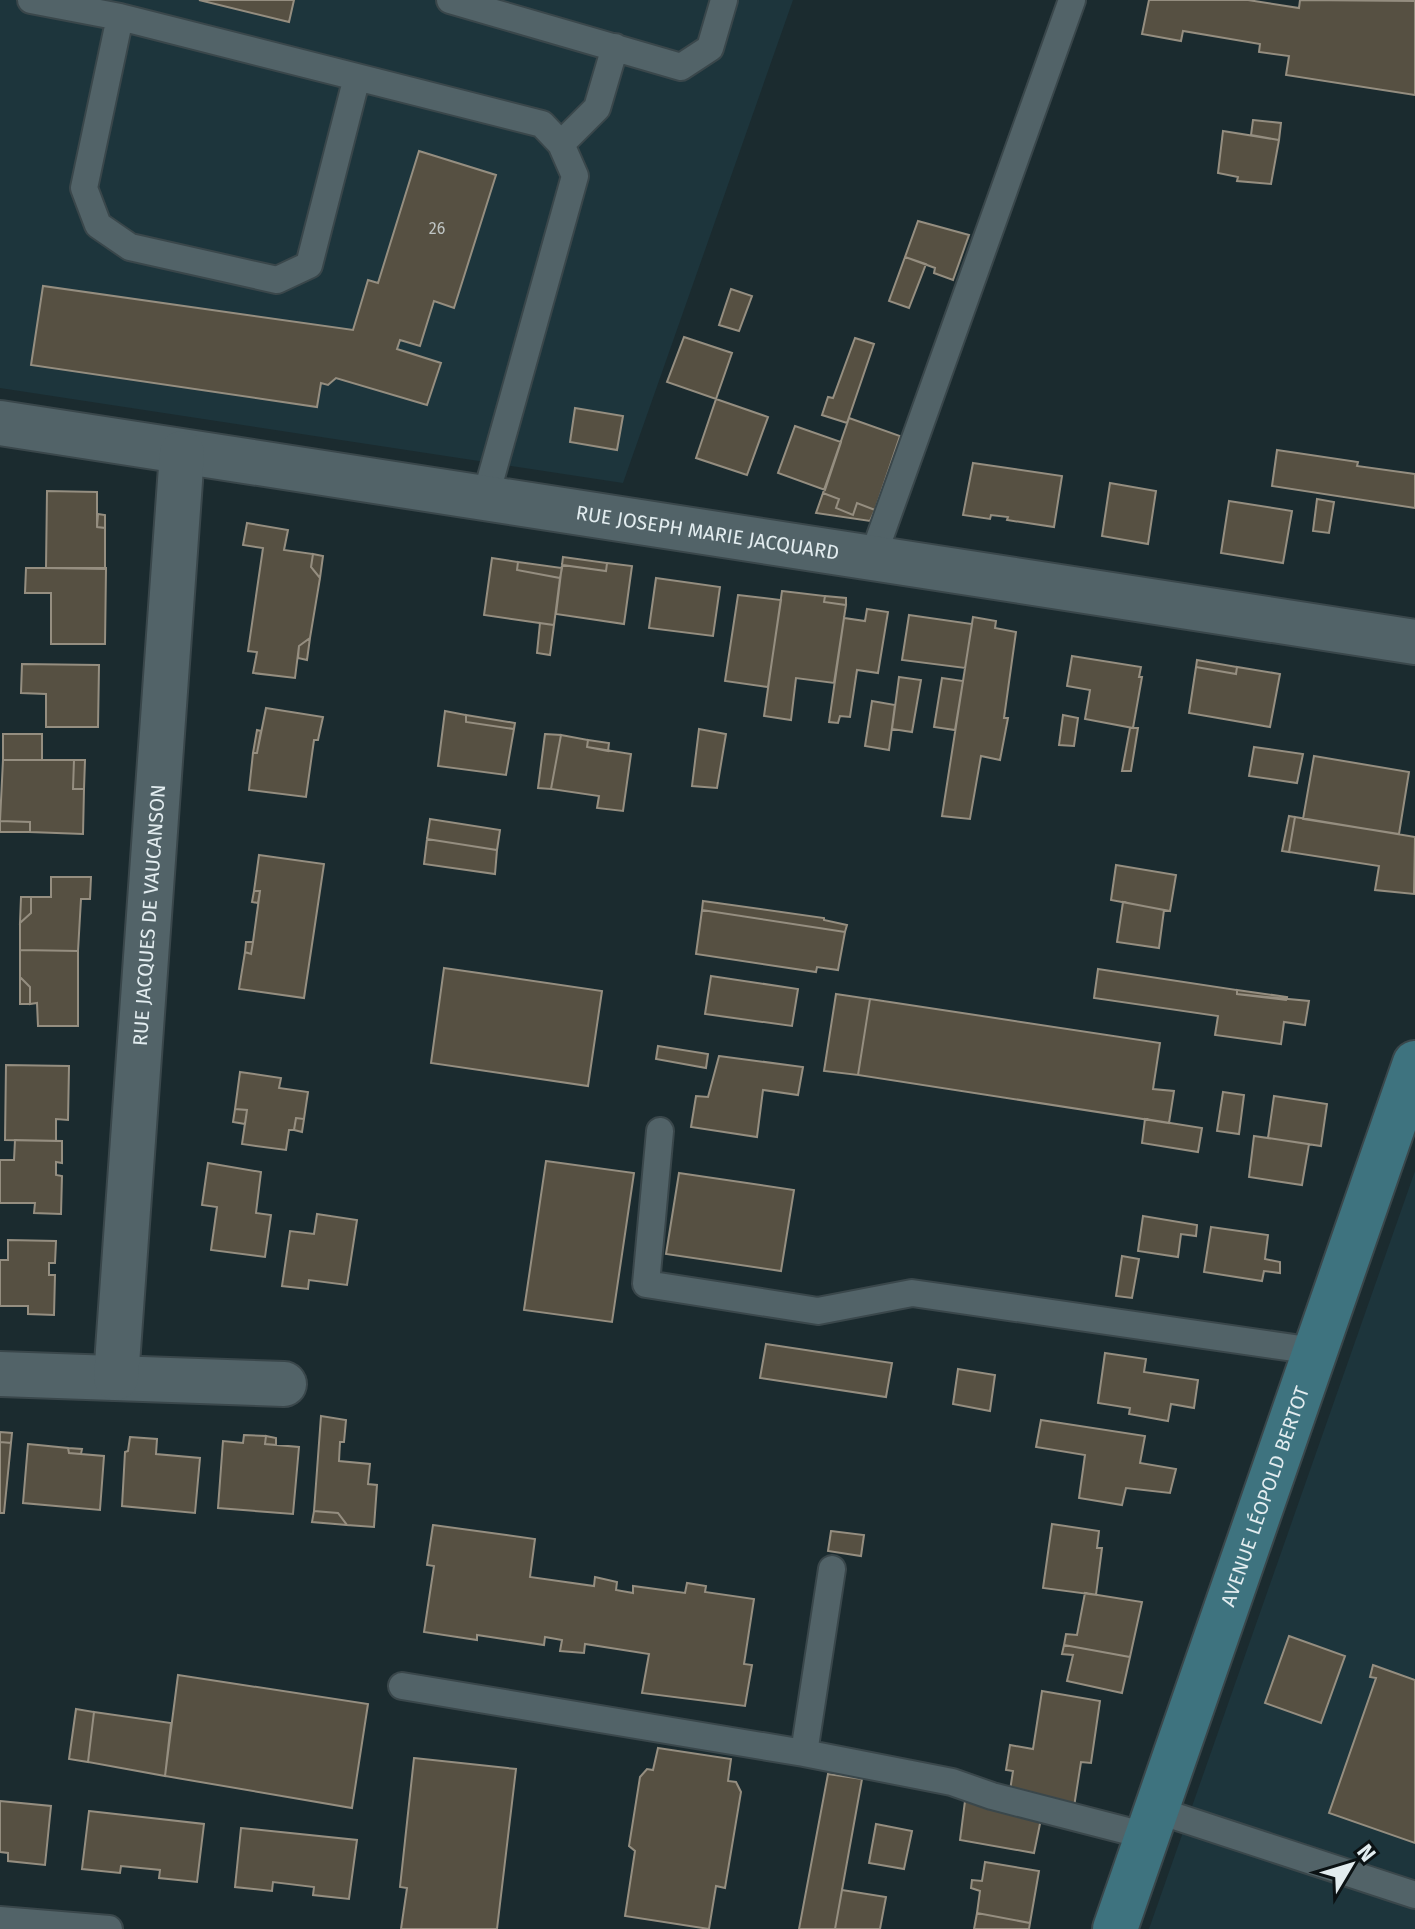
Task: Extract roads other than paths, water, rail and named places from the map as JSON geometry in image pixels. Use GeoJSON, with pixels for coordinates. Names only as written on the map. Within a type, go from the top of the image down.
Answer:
{"type":"FeatureCollection","features":[{"type":"Feature","properties":{"kind":"street","name":"RUE JOSEPH MARIE JACQUARD"},"geometry":{"type":"LineString","coordinates":[[0,423],[1415,642]]}},
{"type":"Feature","properties":{"kind":"street","name":"RUE JACQUES DE VAUCANSON"},"geometry":{"type":"LineString","coordinates":[[116,1378],[182,453]]}},
{"type":"Feature","properties":{"kind":"street","name":"AVENUE LÉOPOLD BERTOT"},"geometry":{"type":"LineString","coordinates":[[1115,1929],[1415,1063]]}},
{"type":"Feature","properties":{"kind":"street"},"geometry":{"type":"LineString","coordinates":[[0,1374],[284,1384]]}},
{"type":"Feature","properties":{"kind":"lane"},"geometry":{"type":"LineString","coordinates":[[31,0],[120,17],[542,124],[561,144],[575,176],[485,499]]}},
{"type":"Feature","properties":{"kind":"lane"},"geometry":{"type":"LineString","coordinates":[[450,0],[681,67],[710,48],[724,0]]}},
{"type":"Feature","properties":{"kind":"lane"},"geometry":{"type":"LineString","coordinates":[[872,559],[1072,0]]}},
{"type":"Feature","properties":{"kind":"lane"},"geometry":{"type":"LineString","coordinates":[[120,17],[84,188],[98,225],[130,247],[277,280],[309,265],[357,77]]}},
{"type":"Feature","properties":{"kind":"lane"},"geometry":{"type":"LineString","coordinates":[[561,144],[597,108],[615,47]]}},
{"type":"Feature","properties":{"kind":"lane"},"geometry":{"type":"LineString","coordinates":[[660,1131],[646,1284],[818,1311],[912,1293],[1315,1351]]}},
{"type":"Feature","properties":{"kind":"lane"},"geometry":{"type":"LineString","coordinates":[[804,1753],[832,1569]]}},
{"type":"Feature","properties":{"kind":"lane"},"geometry":{"type":"LineString","coordinates":[[402,1686],[804,1753],[952,1782],[992,1796],[1152,1823],[1415,1895]]}},
{"type":"Feature","properties":{"kind":"lane"},"geometry":{"type":"LineString","coordinates":[[0,1920],[109,1929]]}}]}
